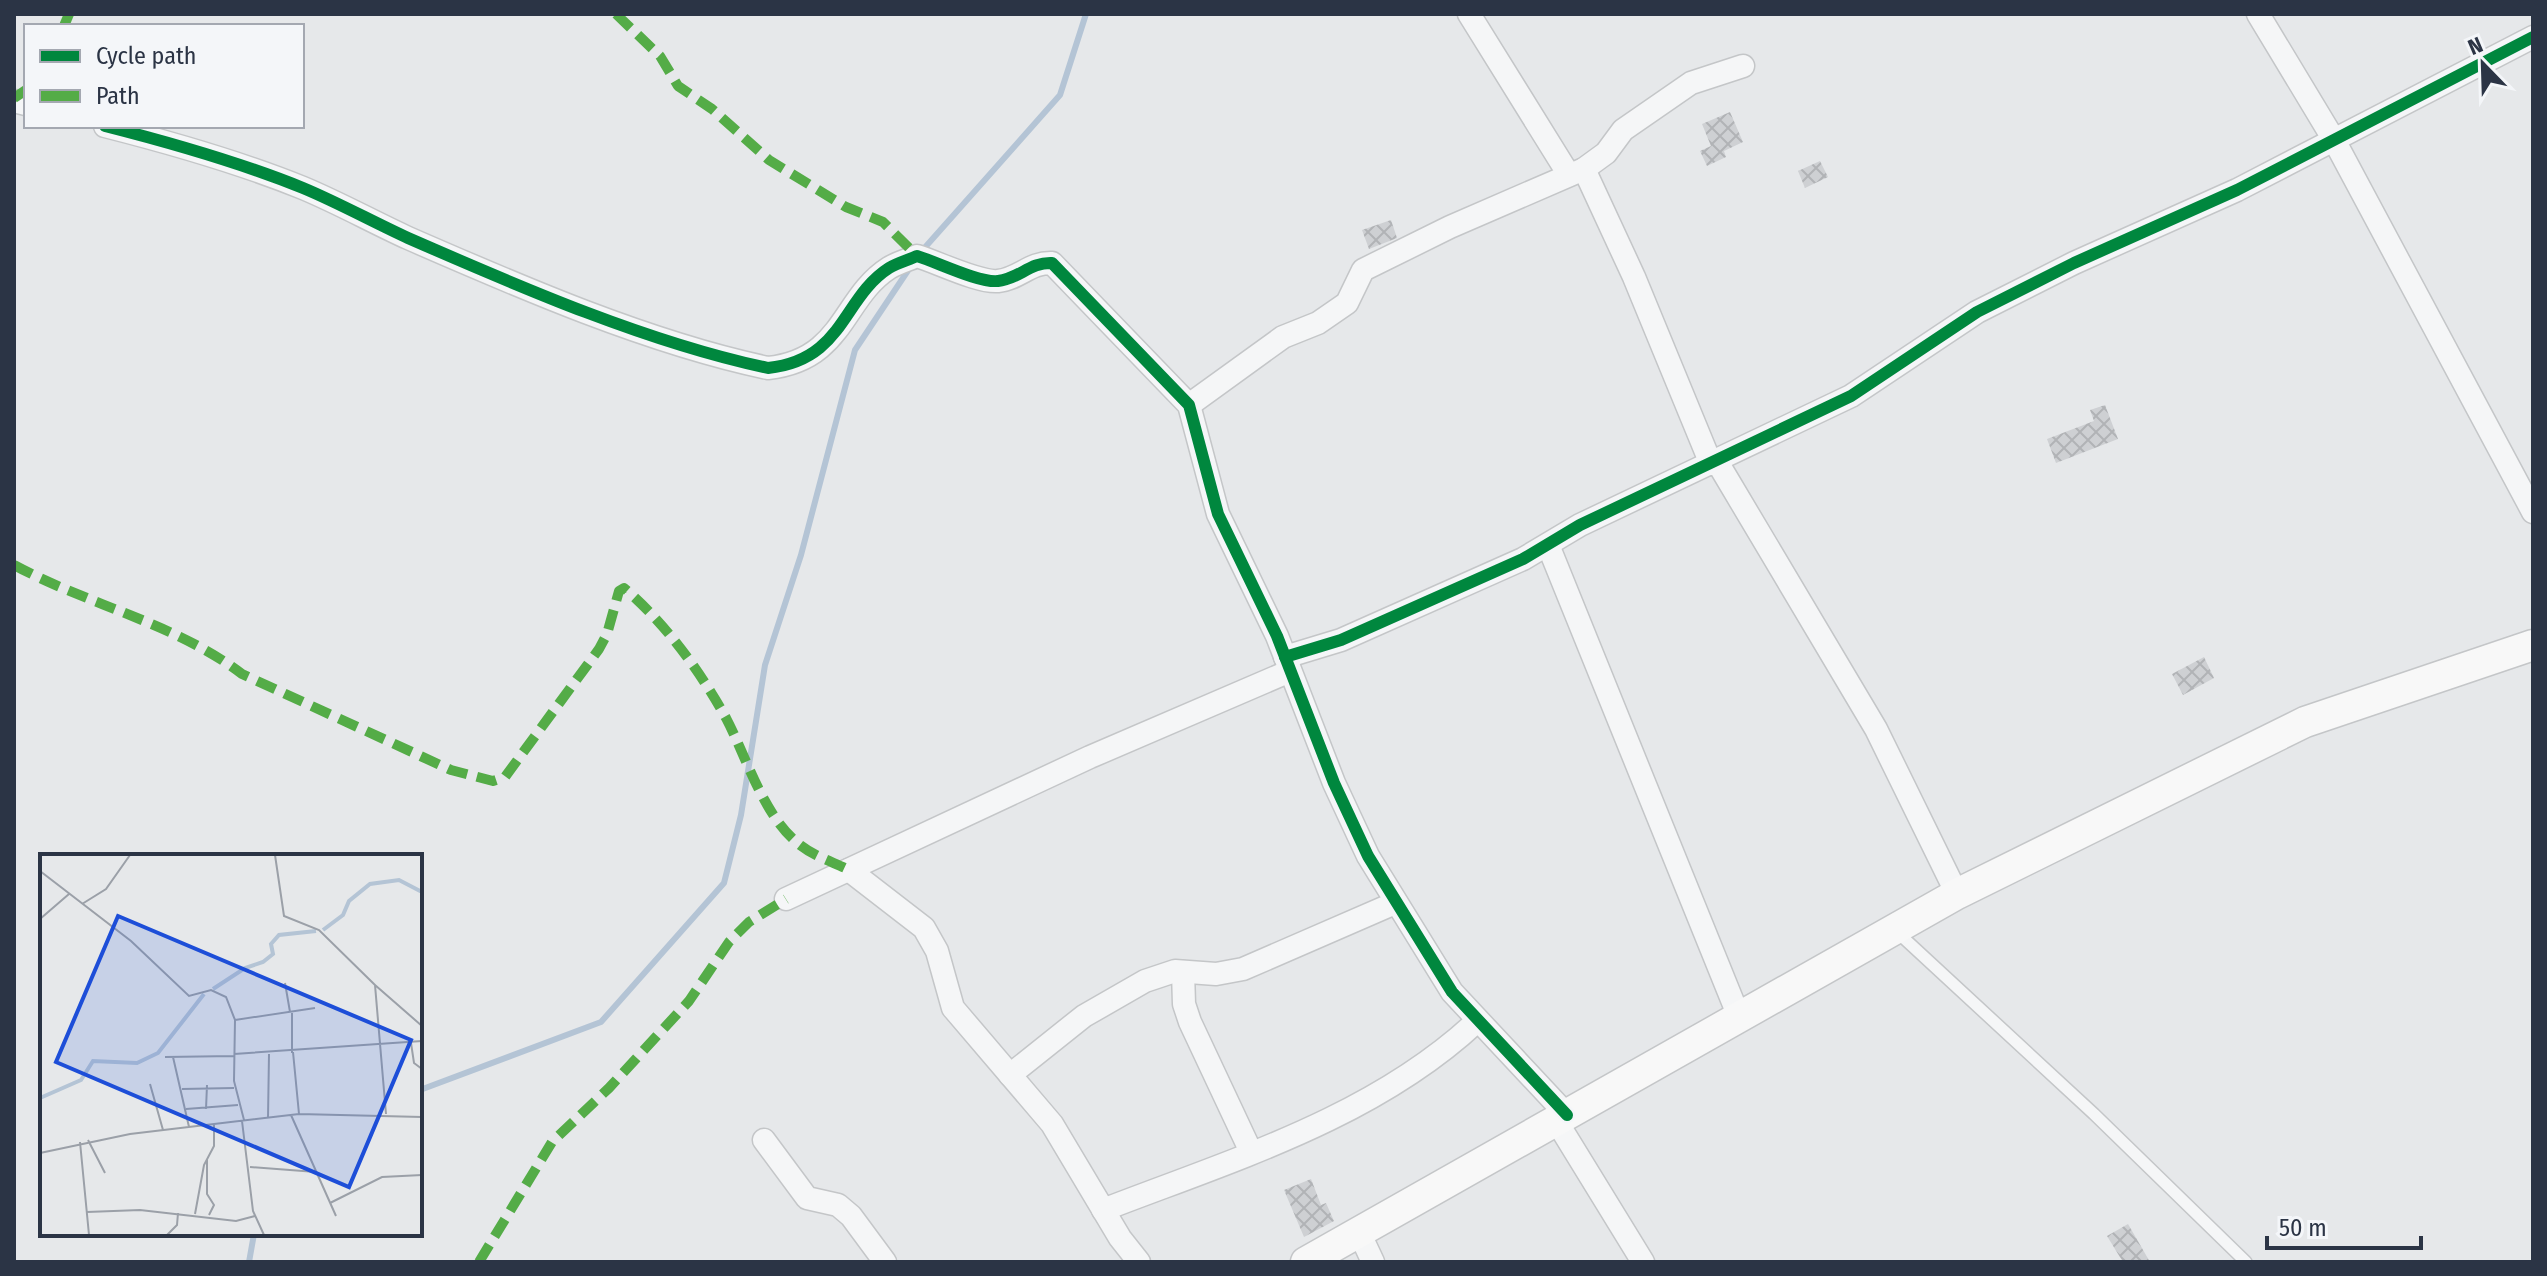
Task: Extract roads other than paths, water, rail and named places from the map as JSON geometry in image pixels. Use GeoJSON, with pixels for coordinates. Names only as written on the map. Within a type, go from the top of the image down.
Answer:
{"type":"FeatureCollection","features":[{"type":"Feature","properties":{"kind":"street"},"geometry":{"type":"LineString","coordinates":[[1469,14],[1577,172],[1634,277],[1714,462],[1876,729],[1957,894]]}},
{"type":"Feature","properties":{"kind":"street"},"geometry":{"type":"LineString","coordinates":[[2258,14],[2334,140],[2533,512]]}},
{"type":"Feature","properties":{"kind":"street"},"geometry":{"type":"LineString","coordinates":[[786,899],[1288,664],[1492,575],[1580,525],[1851,396],[1977,312],[2334,140],[2533,37]]}},
{"type":"Feature","properties":{"kind":"street"},"geometry":{"type":"LineString","coordinates":[[1189,405],[1283,337],[1318,323],[1347,303],[1357,276],[1363,270],[1577,172],[1606,153],[1623,130],[1691,83],[1743,66]]}},
{"type":"Feature","properties":{"kind":"street"},"geometry":{"type":"LineString","coordinates":[[113,128],[171,143],[302,188],[408,238],[593,313],[662,338],[768,368],[785,366],[834,337],[888,268],[917,256],[996,282],[1015,277],[1033,264],[1052,263],[1189,405],[1218,514],[1288,664],[1334,783],[1395,903],[1452,992],[1562,1119],[1643,1262]]}},
{"type":"Feature","properties":{"kind":"street"},"geometry":{"type":"LineString","coordinates":[[1548,545],[1739,1017]]}},
{"type":"Feature","properties":{"kind":"street"},"geometry":{"type":"LineString","coordinates":[[1306,1262],[1957,894],[2305,722],[2533,645]]}},
{"type":"Feature","properties":{"kind":"street"},"geometry":{"type":"LineString","coordinates":[[849,870],[924,928],[937,951],[953,1008],[1052,1124],[1103,1210],[1139,1262]]}},
{"type":"Feature","properties":{"kind":"street"},"geometry":{"type":"LineString","coordinates":[[1010,1075],[1084,1016],[1119,994],[1175,971],[1216,974],[1243,969],[1395,903]]}},
{"type":"Feature","properties":{"kind":"street"},"geometry":{"type":"LineString","coordinates":[[1183,972],[1184,1004],[1190,1022],[1233,1107],[1251,1152]]}},
{"type":"Feature","properties":{"kind":"street"},"geometry":{"type":"LineString","coordinates":[[1103,1210],[1251,1152],[1393,1086],[1441,1055],[1476,1022]]}},
{"type":"Feature","properties":{"kind":"street"},"geometry":{"type":"LineString","coordinates":[[764,1140],[801,1192],[814,1201],[838,1205],[851,1216],[885,1262]]}},
{"type":"Feature","properties":{"kind":"street"},"geometry":{"type":"LineString","coordinates":[[1359,1232],[1373,1262]]}},
{"type":"Feature","properties":{"kind":"lane"},"geometry":{"type":"LineString","coordinates":[[1895,930],[2094,1114],[2246,1262]]}},
{"type":"Feature","properties":{"kind":"waterway"},"geometry":{"type":"LineString","coordinates":[[920,253],[1060,95],[1086,14]]}},
{"type":"Feature","properties":{"kind":"waterway"},"geometry":{"type":"LineString","coordinates":[[422,1089],[601,1022],[724,883],[741,815],[765,665],[801,555],[855,350],[911,266]]}},
{"type":"Feature","properties":{"kind":"waterway"},"geometry":{"type":"LineString","coordinates":[[249,1262],[254,1236]]}}]}
